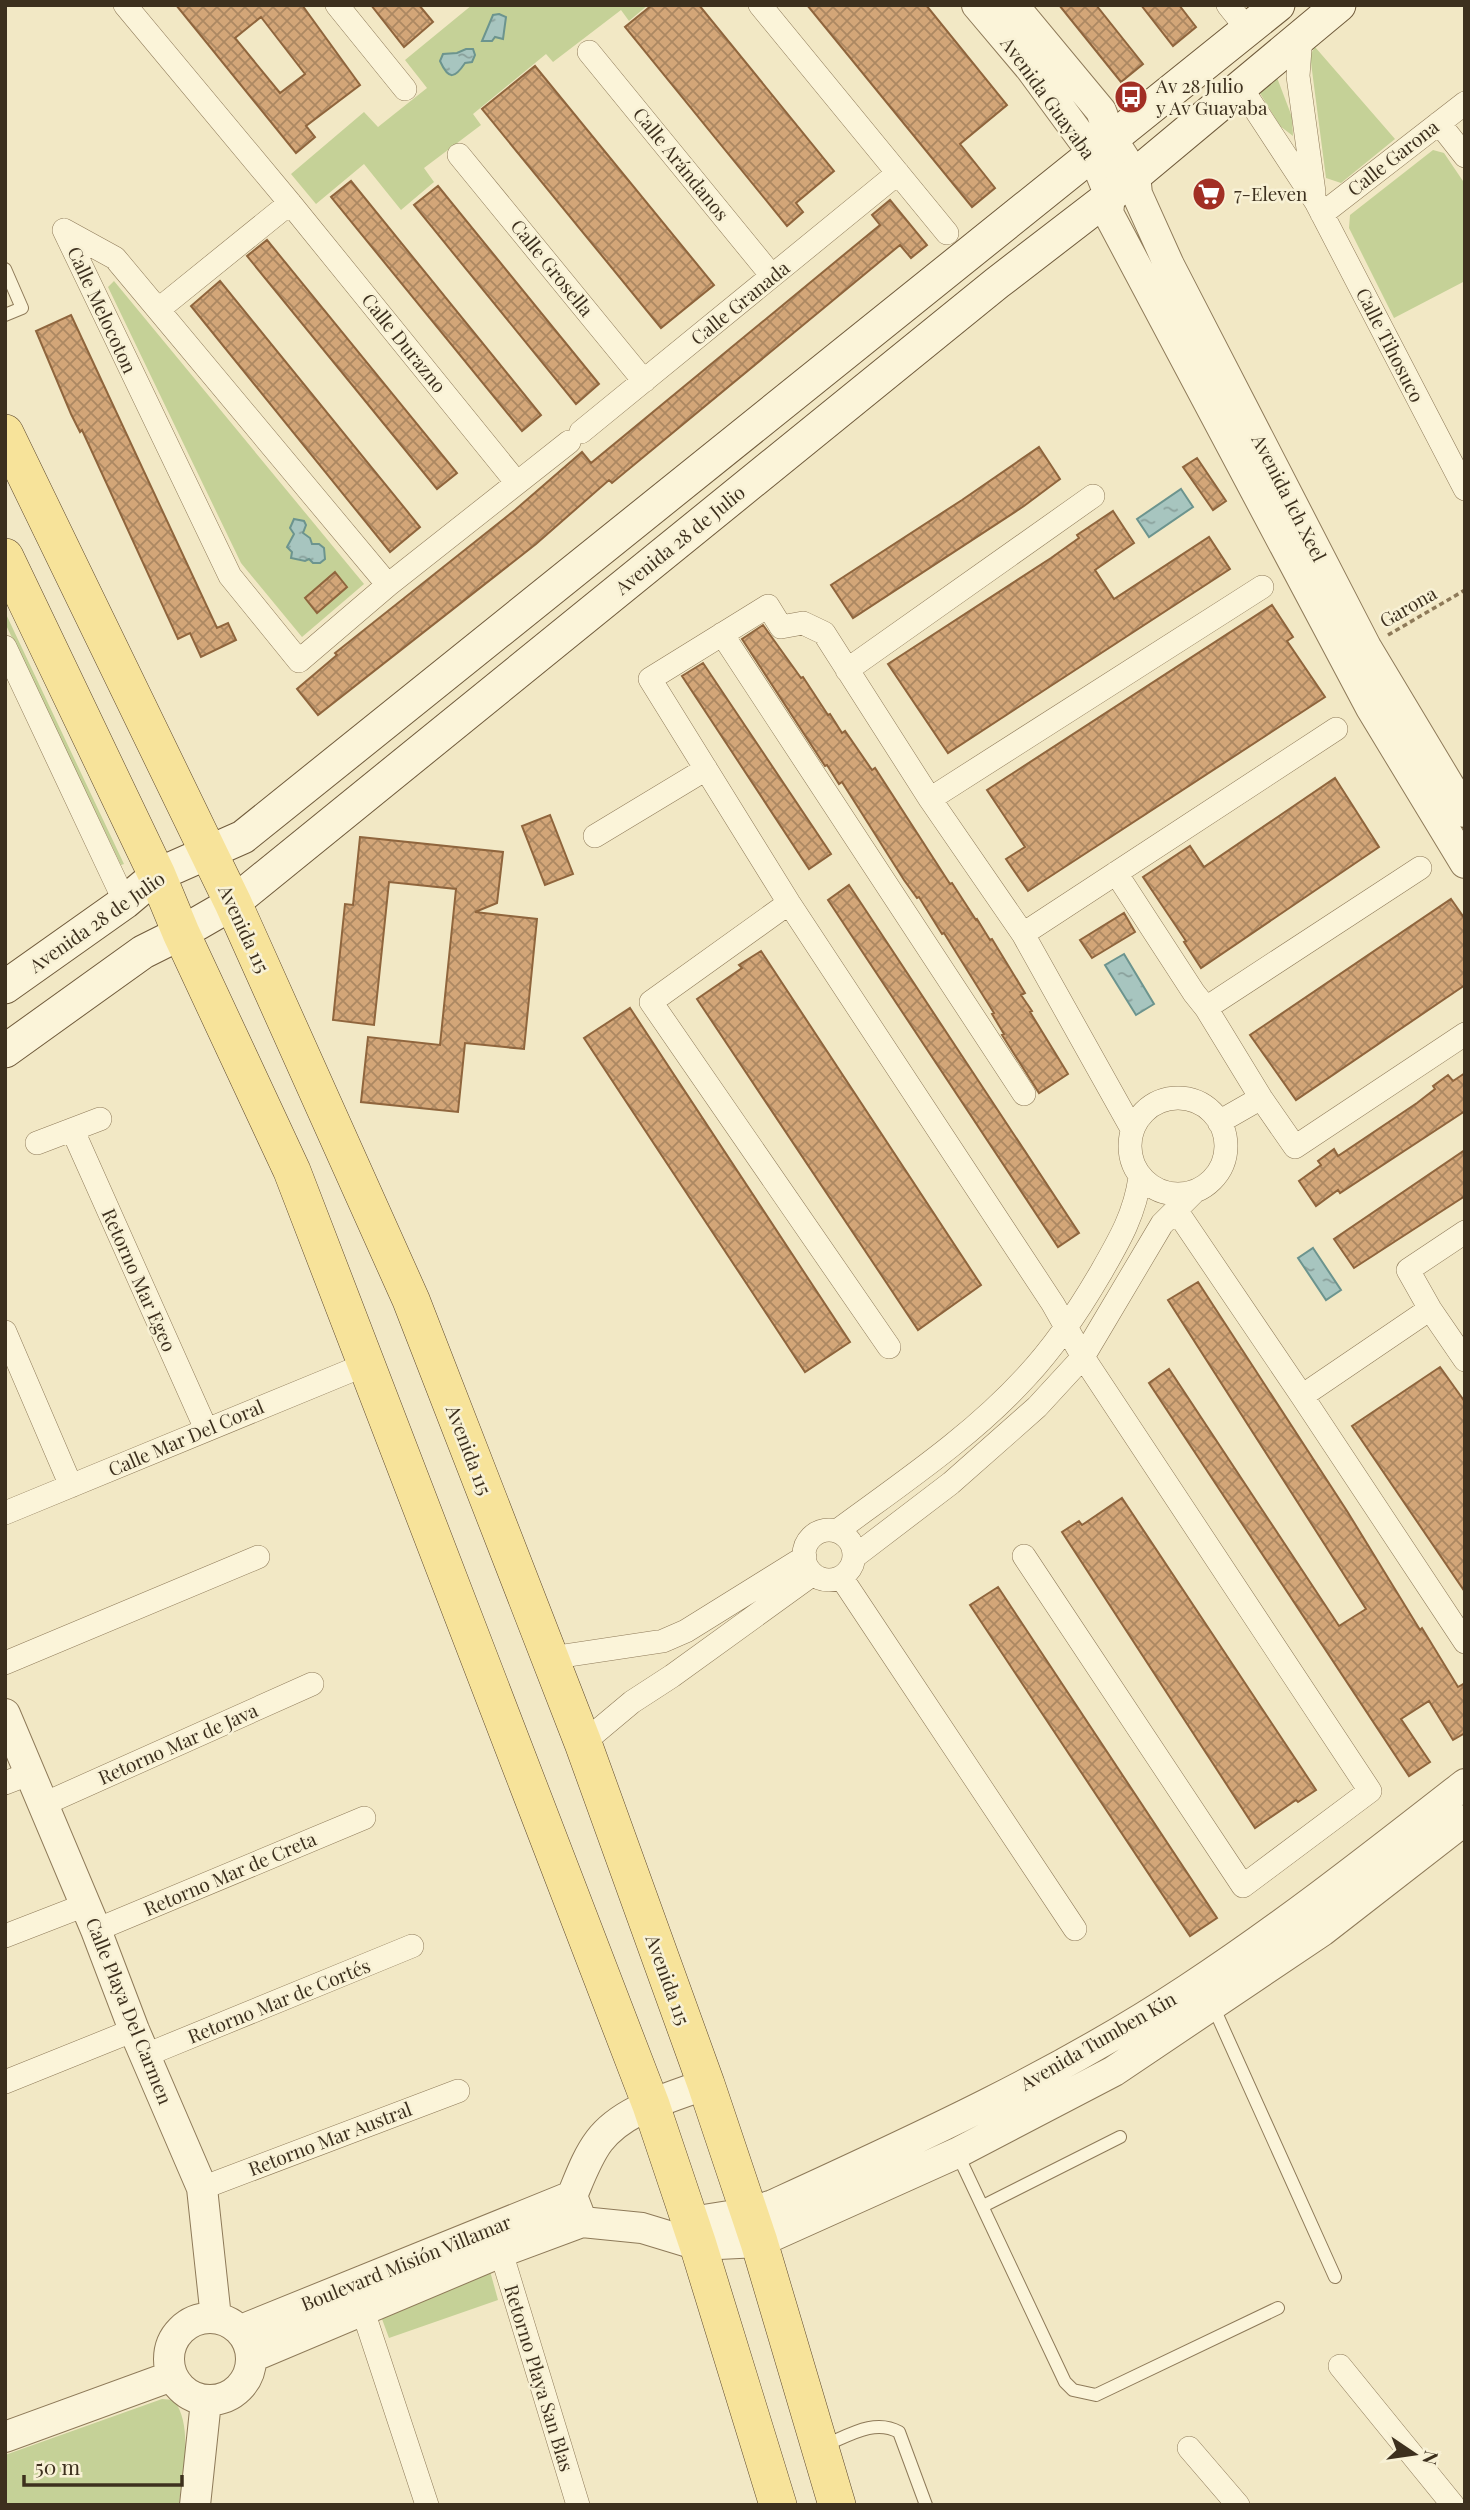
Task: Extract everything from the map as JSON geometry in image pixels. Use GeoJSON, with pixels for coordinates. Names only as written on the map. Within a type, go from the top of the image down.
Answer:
{"type":"FeatureCollection","features":[{"type":"Feature","properties":{"kind":"main road","name":"Avenida 28 de Julio"},"geometry":{"type":"LineString","coordinates":[[6,986],[158,876],[243,838],[1101,145],[1238,17],[1278,5]]}},
{"type":"Feature","properties":{"kind":"main road","name":"Avenida 28 de Julio"},"geometry":{"type":"LineString","coordinates":[[5,1051],[143,952],[233,903],[975,300],[1109,205],[1135,174],[1339,5]]}},
{"type":"Feature","properties":{"kind":"main road","name":"Avenida 115"},"geometry":{"type":"LineString","coordinates":[[5,433],[233,903],[411,1300],[583,1743],[706,2084],[754,2228],[837,2505]]}},
{"type":"Feature","properties":{"kind":"main road"},"geometry":{"type":"LineString","coordinates":[[5,557],[158,876],[181,933],[292,1171],[651,2105],[695,2234],[778,2505]]}},
{"type":"Feature","properties":{"kind":"street","name":"Calle Durazno"},"geometry":{"type":"LineString","coordinates":[[125,5],[517,483]]}},
{"type":"Feature","properties":{"kind":"street"},"geometry":{"type":"LineString","coordinates":[[337,5],[405,89]]}},
{"type":"Feature","properties":{"kind":"street"},"geometry":{"type":"LineString","coordinates":[[760,5],[947,233]]}},
{"type":"Feature","properties":{"kind":"street","name":"Avenida Guayaba"},"geometry":{"type":"LineString","coordinates":[[977,5],[1101,111],[1101,145],[1109,205],[1371,708],[1465,863]]}},
{"type":"Feature","properties":{"kind":"street","name":"Avenida Guayaba"},"geometry":{"type":"LineString","coordinates":[[1013,5],[1041,61]]}},
{"type":"Feature","properties":{"kind":"street","name":"Calle Tihosuco"},"geometry":{"type":"LineString","coordinates":[[1301,36],[1298,76],[1319,208]]}},
{"type":"Feature","properties":{"kind":"street","name":"Calle Arándanos"},"geometry":{"type":"LineString","coordinates":[[589,52],[772,276]]}},
{"type":"Feature","properties":{"kind":"street","name":"Calle Tihosuco"},"geometry":{"type":"LineString","coordinates":[[1240,86],[1319,208],[1465,489]]}},
{"type":"Feature","properties":{"kind":"street","name":"Calle Garona"},"geometry":{"type":"LineString","coordinates":[[1319,208],[1465,103]]}},
{"type":"Feature","properties":{"kind":"street"},"geometry":{"type":"LineString","coordinates":[[1439,123],[1465,156]]}},
{"type":"Feature","properties":{"kind":"street","name":"Avenida Guayaba"},"geometry":{"type":"LineString","coordinates":[[1101,145],[1135,174]]}},
{"type":"Feature","properties":{"kind":"street","name":"Calle Grosella"},"geometry":{"type":"LineString","coordinates":[[459,155],[644,381]]}},
{"type":"Feature","properties":{"kind":"street","name":"Calle Granada"},"geometry":{"type":"LineString","coordinates":[[517,483],[898,173]]}},
{"type":"Feature","properties":{"kind":"street","name":"Avenida Ich Xeel"},"geometry":{"type":"LineString","coordinates":[[1135,174],[1137,194],[1169,265],[1366,647],[1465,812]]}},
{"type":"Feature","properties":{"kind":"street"},"geometry":{"type":"LineString","coordinates":[[159,309],[290,203]]}},
{"type":"Feature","properties":{"kind":"street","name":"Calle Melocoton"},"geometry":{"type":"LineString","coordinates":[[64,230],[115,258],[388,585],[299,660],[230,576],[64,230]]}},
{"type":"Feature","properties":{"kind":"street"},"geometry":{"type":"LineString","coordinates":[[388,585],[517,483]]}},
{"type":"Feature","properties":{"kind":"street"},"geometry":{"type":"LineString","coordinates":[[847,670],[1093,496]]}},
{"type":"Feature","properties":{"kind":"street"},"geometry":{"type":"LineString","coordinates":[[930,799],[1262,587]]}},
{"type":"Feature","properties":{"kind":"street"},"geometry":{"type":"LineString","coordinates":[[1024,1556],[1243,1886],[1370,1791],[1083,1357],[1053,1304],[789,904],[650,679],[768,606],[781,627],[803,624],[824,632],[930,799],[1023,934],[1132,1129]]}},
{"type":"Feature","properties":{"kind":"street"},"geometry":{"type":"LineString","coordinates":[[722,634],[1024,1094]]}},
{"type":"Feature","properties":{"kind":"street"},"geometry":{"type":"LineString","coordinates":[[5,647],[125,902]]}},
{"type":"Feature","properties":{"kind":"street"},"geometry":{"type":"LineString","coordinates":[[1023,934],[1336,729]]}},
{"type":"Feature","properties":{"kind":"street"},"geometry":{"type":"LineString","coordinates":[[595,836],[706,769]]}},
{"type":"Feature","properties":{"kind":"street"},"geometry":{"type":"LineString","coordinates":[[1206,1008],[1420,868]]}},
{"type":"Feature","properties":{"kind":"street"},"geometry":{"type":"LineString","coordinates":[[1116,873],[1295,1147],[1465,1034]]}},
{"type":"Feature","properties":{"kind":"street"},"geometry":{"type":"LineString","coordinates":[[789,904],[651,1002],[890,1347]]}},
{"type":"Feature","properties":{"kind":"street"},"geometry":{"type":"LineString","coordinates":[[854,1557],[951,1483],[1037,1407],[1083,1357],[1162,1224],[1194,1192],[1208,1184],[1218,1173],[1224,1160],[1226,1144],[1219,1122],[1202,1104],[1186,1098],[1170,1098],[1154,1104],[1141,1114],[1132,1129],[1129,1145],[1132,1162],[1140,1177],[1151,1187],[1180,1195],[1194,1192]]}},
{"type":"Feature","properties":{"kind":"street"},"geometry":{"type":"LineString","coordinates":[[1219,1122],[1261,1098]]}},
{"type":"Feature","properties":{"kind":"street"},"geometry":{"type":"LineString","coordinates":[[37,1143],[100,1119]]}},
{"type":"Feature","properties":{"kind":"street","name":"Retorno Mar Egeo"},"geometry":{"type":"LineString","coordinates":[[73,1131],[206,1429]]}},
{"type":"Feature","properties":{"kind":"street"},"geometry":{"type":"LineString","coordinates":[[837,1531],[850,1541],[854,1557],[852,1565],[841,1577],[827,1580],[809,1566],[807,1542],[820,1531],[837,1531],[914,1474],[985,1417],[1026,1377],[1078,1312],[1121,1239],[1136,1202],[1140,1177]]}},
{"type":"Feature","properties":{"kind":"street"},"geometry":{"type":"LineString","coordinates":[[1176,1210],[1465,1642]]}},
{"type":"Feature","properties":{"kind":"street"},"geometry":{"type":"LineString","coordinates":[[1465,1232],[1408,1269],[1430,1309],[1465,1360]]}},
{"type":"Feature","properties":{"kind":"street"},"geometry":{"type":"LineString","coordinates":[[1302,1396],[1430,1309]]}},
{"type":"Feature","properties":{"kind":"street"},"geometry":{"type":"LineString","coordinates":[[5,1332],[71,1486]]}},
{"type":"Feature","properties":{"kind":"street","name":"Calle Mar Del Coral"},"geometry":{"type":"LineString","coordinates":[[5,1513],[367,1364]]}},
{"type":"Feature","properties":{"kind":"street"},"geometry":{"type":"LineString","coordinates":[[5,1663],[257,1557]]}},
{"type":"Feature","properties":{"kind":"street"},"geometry":{"type":"LineString","coordinates":[[550,1658],[663,1641],[809,1566]]}},
{"type":"Feature","properties":{"kind":"street"},"geometry":{"type":"LineString","coordinates":[[583,1743],[632,1702],[672,1676],[809,1566]]}},
{"type":"Feature","properties":{"kind":"street"},"geometry":{"type":"LineString","coordinates":[[841,1577],[1075,1929]]}},
{"type":"Feature","properties":{"kind":"street","name":"Retorno Mar de Java"},"geometry":{"type":"LineString","coordinates":[[44,1804],[312,1684]]}},
{"type":"Feature","properties":{"kind":"street","name":"Calle Playa Del Carmen"},"geometry":{"type":"LineString","coordinates":[[5,1714],[18,1778],[44,1804],[140,2043],[202,2188],[236,2335]]}},
{"type":"Feature","properties":{"kind":"street","name":"Avenida Tumben Kin"},"geometry":{"type":"LineString","coordinates":[[754,2228],[773,2204],[945,2126],[1100,2042],[1175,1997],[1301,1912],[1465,1784]]}},
{"type":"Feature","properties":{"kind":"street","name":"Retorno Mar de Creta"},"geometry":{"type":"LineString","coordinates":[[5,1936],[91,1917],[364,1818]]}},
{"type":"Feature","properties":{"kind":"street","name":"Avenida Tumben Kin"},"geometry":{"type":"LineString","coordinates":[[695,2234],[754,2228],[957,2152],[1114,2071],[1322,1930],[1465,1820]]}},
{"type":"Feature","properties":{"kind":"street","name":"Retorno Mar de Cortés"},"geometry":{"type":"LineString","coordinates":[[5,2082],[140,2043],[412,1946]]}},
{"type":"Feature","properties":{"kind":"street"},"geometry":{"type":"LineString","coordinates":[[695,2234],[642,2228],[577,2208],[599,2141],[614,2125],[651,2105],[706,2084]]}},
{"type":"Feature","properties":{"kind":"street","name":"Retorno Mar Austral"},"geometry":{"type":"LineString","coordinates":[[202,2188],[458,2091]]}},
{"type":"Feature","properties":{"kind":"street","name":"Boulevard Misión Villamar"},"geometry":{"type":"LineString","coordinates":[[236,2335],[363,2311],[501,2252],[577,2208]]}},
{"type":"Feature","properties":{"kind":"street","name":"Boulevard Misión Villamar"},"geometry":{"type":"LineString","coordinates":[[236,2335],[577,2208]]}},
{"type":"Feature","properties":{"kind":"street","name":"Retorno Playa San Blas"},"geometry":{"type":"LineString","coordinates":[[501,2252],[578,2505]]}},
{"type":"Feature","properties":{"kind":"street"},"geometry":{"type":"LineString","coordinates":[[363,2311],[427,2505]]}},
{"type":"Feature","properties":{"kind":"street"},"geometry":{"type":"LineString","coordinates":[[201,2318],[236,2335],[250,2371],[244,2384],[233,2394],[220,2400],[206,2401],[192,2397],[180,2388],[172,2376],[168,2362],[170,2347],[177,2333],[188,2323],[201,2318]]}},
{"type":"Feature","properties":{"kind":"street"},"geometry":{"type":"LineString","coordinates":[[1340,2366],[1453,2505]]}},
{"type":"Feature","properties":{"kind":"street"},"geometry":{"type":"LineString","coordinates":[[5,2437],[172,2376]]}},
{"type":"Feature","properties":{"kind":"street"},"geometry":{"type":"LineString","coordinates":[[195,2505],[206,2401]]}},
{"type":"Feature","properties":{"kind":"street"},"geometry":{"type":"LineString","coordinates":[[1189,2448],[1238,2505]]}},
{"type":"Feature","properties":{"kind":"lane"},"geometry":{"type":"LineString","coordinates":[[5,269],[22,308],[5,315]]}},
{"type":"Feature","properties":{"kind":"lane"},"geometry":{"type":"LineString","coordinates":[[1213,2006],[1335,2277]]}},
{"type":"Feature","properties":{"kind":"lane"},"geometry":{"type":"LineString","coordinates":[[984,2206],[1120,2137]]}},
{"type":"Feature","properties":{"kind":"lane"},"geometry":{"type":"LineString","coordinates":[[957,2152],[1065,2382],[1073,2390],[1096,2395],[1278,2308]]}},
{"type":"Feature","properties":{"kind":"lane"},"geometry":{"type":"LineString","coordinates":[[819,2447],[874,2425],[888,2425],[899,2432],[926,2505]]}},
{"type":"Feature","properties":{"kind":"path","name":"Garona"},"geometry":{"type":"LineString","coordinates":[[1366,647],[1465,590]]}},
{"type":"Feature","properties":{"kind":"green space"},"geometry":{"type":"Polygon","coordinates":[[[472,5],[648,5],[629,21],[621,10],[553,62],[546,54],[473,114],[481,125],[424,168],[434,182],[401,210],[364,164],[316,204],[291,174],[364,112],[378,127],[427,88],[405,60],[472,5]]]}},
{"type":"Feature","properties":{"kind":"green space"},"geometry":{"type":"Polygon","coordinates":[[[1315,47],[1395,139],[1341,183],[1326,178],[1310,55],[1315,47]]]}},
{"type":"Feature","properties":{"kind":"green space"},"geometry":{"type":"Polygon","coordinates":[[[1276,75],[1292,117],[1293,136],[1280,126],[1258,90],[1276,75]]]}},
{"type":"Feature","properties":{"kind":"green space"},"geometry":{"type":"Polygon","coordinates":[[[1433,150],[1444,153],[1465,184],[1465,281],[1394,318],[1349,228],[1350,215],[1433,150]]]}},
{"type":"Feature","properties":{"kind":"green space"},"geometry":{"type":"Polygon","coordinates":[[[114,281],[364,584],[302,637],[241,563],[108,287],[114,281]]]}},
{"type":"Feature","properties":{"kind":"green space"},"geometry":{"type":"Polygon","coordinates":[[[5,612],[124,864],[121,865],[5,623],[5,612]]]}},
{"type":"Feature","properties":{"kind":"green space"},"geometry":{"type":"Polygon","coordinates":[[[490,2271],[498,2300],[389,2338],[382,2319],[386,2311],[490,2271]]]}},
{"type":"Feature","properties":{"kind":"green space"},"geometry":{"type":"Polygon","coordinates":[[[162,2399],[174,2400],[184,2424],[185,2451],[179,2505],[5,2505],[5,2455],[162,2399]]]}},
{"type":"Feature","properties":{"kind":"water"},"geometry":{"type":"Polygon","coordinates":[[[493,15],[506,17],[503,39],[495,37],[492,41],[482,41],[493,15]]]}},
{"type":"Feature","properties":{"kind":"water"},"geometry":{"type":"Polygon","coordinates":[[[473,49],[475,55],[472,62],[465,63],[455,74],[446,72],[440,61],[443,54],[473,49]]]}},
{"type":"Feature","properties":{"kind":"water"},"geometry":{"type":"Polygon","coordinates":[[[1181,489],[1193,507],[1149,537],[1137,519],[1181,489]]]}},
{"type":"Feature","properties":{"kind":"water"},"geometry":{"type":"Polygon","coordinates":[[[294,519],[304,521],[306,525],[303,533],[310,538],[312,544],[319,544],[324,548],[325,559],[320,563],[291,558],[292,552],[287,547],[294,534],[290,528],[294,519]]]}},
{"type":"Feature","properties":{"kind":"water"},"geometry":{"type":"Polygon","coordinates":[[[1124,954],[1154,1004],[1136,1015],[1105,965],[1124,954]]]}},
{"type":"Feature","properties":{"kind":"water"},"geometry":{"type":"Polygon","coordinates":[[[1313,1248],[1341,1290],[1326,1300],[1298,1258],[1313,1248]]]}},
{"type":"Feature","properties":{"kind":"building"},"geometry":{"type":"Polygon","coordinates":[[[176,5],[302,5],[360,85],[306,126],[315,137],[296,153],[176,5]],[[261,17],[235,38],[280,93],[305,74],[261,17]]]}},
{"type":"Feature","properties":{"kind":"building"},"geometry":{"type":"Polygon","coordinates":[[[371,5],[419,5],[433,22],[404,47],[371,5]]]}},
{"type":"Feature","properties":{"kind":"building"},"geometry":{"type":"Polygon","coordinates":[[[652,5],[699,5],[834,171],[796,203],[803,212],[787,226],[625,27],[652,5]]]}},
{"type":"Feature","properties":{"kind":"building"},"geometry":{"type":"Polygon","coordinates":[[[807,5],[926,5],[1007,105],[960,144],[995,188],[972,207],[807,5]]]}},
{"type":"Feature","properties":{"kind":"building"},"geometry":{"type":"Polygon","coordinates":[[[1059,5],[1096,5],[1143,64],[1121,82],[1059,5]]]}},
{"type":"Feature","properties":{"kind":"building"},"geometry":{"type":"Polygon","coordinates":[[[1141,5],[1179,5],[1196,27],[1173,46],[1141,5]]]}},
{"type":"Feature","properties":{"kind":"building"},"geometry":{"type":"Polygon","coordinates":[[[535,66],[714,285],[661,328],[482,109],[535,66]]]}},
{"type":"Feature","properties":{"kind":"building"},"geometry":{"type":"Polygon","coordinates":[[[351,181],[541,415],[522,431],[331,197],[351,181]]]}},
{"type":"Feature","properties":{"kind":"building"},"geometry":{"type":"Polygon","coordinates":[[[438,186],[599,384],[576,404],[414,205],[438,186]]]}},
{"type":"Feature","properties":{"kind":"building"},"geometry":{"type":"Polygon","coordinates":[[[890,200],[927,245],[911,258],[900,245],[612,483],[609,480],[536,544],[318,715],[297,689],[337,655],[335,653],[515,510],[582,452],[591,463],[880,225],[872,215],[890,200]]]}},
{"type":"Feature","properties":{"kind":"building"},"geometry":{"type":"Polygon","coordinates":[[[267,240],[457,473],[437,489],[247,256],[267,240]]]}},
{"type":"Feature","properties":{"kind":"building"},"geometry":{"type":"Polygon","coordinates":[[[220,281],[420,527],[390,552],[191,306],[220,281]]]}},
{"type":"Feature","properties":{"kind":"building"},"geometry":{"type":"Polygon","coordinates":[[[71,315],[217,628],[228,623],[236,640],[201,657],[190,633],[178,639],[82,430],[80,432],[71,414],[36,331],[71,315]]]}},
{"type":"Feature","properties":{"kind":"building"},"geometry":{"type":"Polygon","coordinates":[[[1039,447],[1060,479],[1024,506],[853,618],[831,585],[1039,447]]]}},
{"type":"Feature","properties":{"kind":"building"},"geometry":{"type":"Polygon","coordinates":[[[1197,458],[1226,501],[1213,510],[1183,467],[1197,458]]]}},
{"type":"Feature","properties":{"kind":"building"},"geometry":{"type":"Polygon","coordinates":[[[1113,511],[1134,543],[1095,570],[1114,599],[1209,537],[1230,569],[948,753],[888,664],[1051,558],[1079,538],[1077,535],[1113,511]]]}},
{"type":"Feature","properties":{"kind":"building"},"geometry":{"type":"Polygon","coordinates":[[[335,572],[347,587],[317,613],[305,598],[335,572]]]}},
{"type":"Feature","properties":{"kind":"building"},"geometry":{"type":"Polygon","coordinates":[[[1272,605],[1293,637],[1287,641],[1325,697],[1028,891],[1006,859],[1025,847],[987,790],[1272,605]]]}},
{"type":"Feature","properties":{"kind":"building"},"geometry":{"type":"Polygon","coordinates":[[[763,625],[842,733],[845,731],[872,770],[875,768],[950,884],[952,883],[990,940],[992,939],[1025,993],[1021,995],[1032,1011],[1030,1012],[1068,1074],[1039,1093],[1002,1035],[1004,1034],[992,1014],[994,1013],[944,933],[942,934],[919,897],[917,898],[904,880],[842,782],[839,784],[827,765],[825,766],[742,639],[763,625]]]}},
{"type":"Feature","properties":{"kind":"building"},"geometry":{"type":"Polygon","coordinates":[[[703,663],[831,854],[809,869],[682,676],[703,663]]]}},
{"type":"Feature","properties":{"kind":"building"},"geometry":{"type":"Polygon","coordinates":[[[1335,778],[1379,847],[1201,968],[1143,877],[1190,846],[1204,867],[1335,778]]]}},
{"type":"Feature","properties":{"kind":"building"},"geometry":{"type":"Polygon","coordinates":[[[550,815],[573,874],[545,885],[522,826],[550,815]]]}},
{"type":"Feature","properties":{"kind":"building"},"geometry":{"type":"Polygon","coordinates":[[[360,837],[503,852],[497,903],[475,912],[537,919],[524,1049],[465,1043],[458,1112],[361,1102],[368,1037],[440,1045],[456,889],[389,882],[374,1025],[333,1020],[345,904],[353,905],[360,837]]]}},
{"type":"Feature","properties":{"kind":"building"},"geometry":{"type":"Polygon","coordinates":[[[849,885],[1079,1233],[1058,1247],[828,900],[849,885]]]}},
{"type":"Feature","properties":{"kind":"building"},"geometry":{"type":"Polygon","coordinates":[[[1451,899],[1465,919],[1465,985],[1296,1100],[1250,1035],[1451,899]]]}},
{"type":"Feature","properties":{"kind":"building"},"geometry":{"type":"Polygon","coordinates":[[[1124,913],[1135,932],[1092,958],[1080,940],[1124,913]]]}},
{"type":"Feature","properties":{"kind":"building"},"geometry":{"type":"Polygon","coordinates":[[[761,951],[981,1285],[918,1330],[697,999],[742,968],[739,965],[761,951]]]}},
{"type":"Feature","properties":{"kind":"building"},"geometry":{"type":"Polygon","coordinates":[[[630,1008],[850,1342],[805,1372],[584,1038],[630,1008]]]}},
{"type":"Feature","properties":{"kind":"building"},"geometry":{"type":"Polygon","coordinates":[[[1465,1073],[1465,1111],[1316,1206],[1299,1181],[1321,1165],[1318,1161],[1334,1149],[1338,1156],[1417,1103],[1448,1075],[1453,1081],[1465,1073]]]}},
{"type":"Feature","properties":{"kind":"building"},"geometry":{"type":"Polygon","coordinates":[[[1465,1150],[1465,1196],[1354,1268],[1334,1239],[1465,1150]]]}},
{"type":"Feature","properties":{"kind":"building"},"geometry":{"type":"Polygon","coordinates":[[[1198,1282],[1347,1511],[1420,1630],[1422,1628],[1458,1687],[1465,1683],[1465,1733],[1453,1740],[1429,1701],[1401,1719],[1430,1762],[1409,1776],[1149,1383],[1169,1369],[1339,1626],[1366,1609],[1168,1300],[1198,1282]]]}},
{"type":"Feature","properties":{"kind":"building"},"geometry":{"type":"Polygon","coordinates":[[[1440,1367],[1465,1402],[1465,1592],[1352,1426],[1440,1367]]]}},
{"type":"Feature","properties":{"kind":"building"},"geometry":{"type":"Polygon","coordinates":[[[1122,1498],[1316,1790],[1255,1828],[1062,1532],[1079,1521],[1082,1525],[1122,1498]]]}},
{"type":"Feature","properties":{"kind":"building"},"geometry":{"type":"Polygon","coordinates":[[[998,1587],[1217,1918],[1190,1936],[970,1605],[998,1587]]]}},
{"type":"Feature","properties":{"kind":"place","name":"Av 28 Julio y Av Guayaba"},"geometry":{"type":"Point","coordinates":[1131,97]}},
{"type":"Feature","properties":{"kind":"place","name":"7-Eleven"},"geometry":{"type":"Point","coordinates":[1209,194]}}]}
